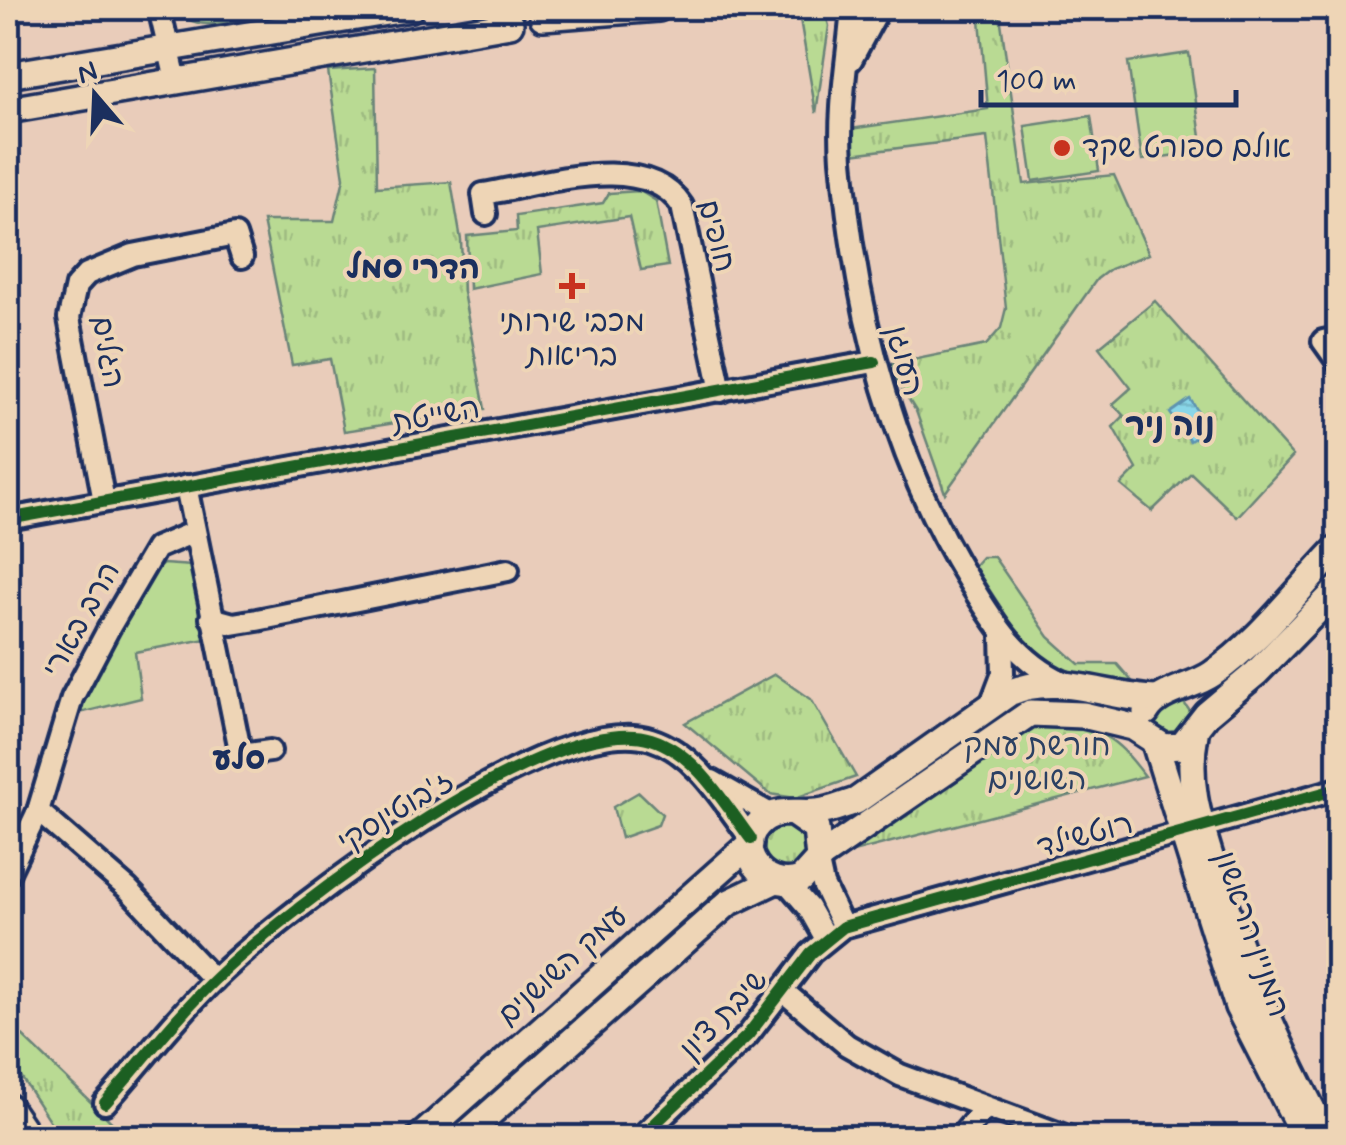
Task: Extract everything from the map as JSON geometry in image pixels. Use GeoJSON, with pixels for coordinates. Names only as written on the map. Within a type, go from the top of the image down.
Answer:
{"type":"FeatureCollection","features":[{"type":"Feature","properties":{"kind":"street"},"geometry":{"type":"LineString","coordinates":[[159,8],[176,80]]}},
{"type":"Feature","properties":{"kind":"street"},"geometry":{"type":"LineString","coordinates":[[8,75],[411,8]]}},
{"type":"Feature","properties":{"kind":"street"},"geometry":{"type":"LineString","coordinates":[[8,110],[501,16],[528,26],[546,12],[658,8]]}},
{"type":"Feature","properties":{"kind":"street","name":"העוגן"},"geometry":{"type":"LineString","coordinates":[[852,8],[844,76],[842,159],[874,362],[933,523],[1002,635],[1044,674],[1072,686]]}},
{"type":"Feature","properties":{"kind":"street","name":"העוגן"},"geometry":{"type":"LineString","coordinates":[[844,76],[879,8]]}},
{"type":"Feature","properties":{"kind":"street","name":"חופים"},"geometry":{"type":"LineString","coordinates":[[486,214],[482,194],[584,178],[632,173],[668,187],[682,206],[721,391]]}},
{"type":"Feature","properties":{"kind":"street","name":"הגלים"},"geometry":{"type":"LineString","coordinates":[[104,502],[69,318],[76,286],[87,274],[133,255],[235,236],[242,257]]}},
{"type":"Feature","properties":{"kind":"street"},"geometry":{"type":"LineString","coordinates":[[1338,338],[1323,341],[1338,362]]}},
{"type":"Feature","properties":{"kind":"street","name":"השייטת"},"geometry":{"type":"LineString","coordinates":[[8,519],[874,362]]}},
{"type":"Feature","properties":{"kind":"street"},"geometry":{"type":"LineString","coordinates":[[186,486],[240,755],[270,752]]}},
{"type":"Feature","properties":{"kind":"street","name":"הרב בארי"},"geometry":{"type":"LineString","coordinates":[[8,874],[38,811],[72,698],[109,628],[156,548],[194,532]]}},
{"type":"Feature","properties":{"kind":"street"},"geometry":{"type":"LineString","coordinates":[[1152,740],[1144,719],[1161,697],[1194,686],[1222,666],[1338,548]]}},
{"type":"Feature","properties":{"kind":"street"},"geometry":{"type":"LineString","coordinates":[[211,618],[232,624],[257,620],[508,570]]}},
{"type":"Feature","properties":{"kind":"street"},"geometry":{"type":"LineString","coordinates":[[781,882],[806,877],[819,859],[1030,714],[1082,715],[1133,727],[1173,748],[1338,588]]}},
{"type":"Feature","properties":{"kind":"street"},"geometry":{"type":"LineString","coordinates":[[992,702],[1004,670],[1002,635]]}},
{"type":"Feature","properties":{"kind":"street"},"geometry":{"type":"LineString","coordinates":[[834,933],[781,882],[757,869],[751,841],[782,814],[827,810],[856,800],[992,702],[1022,688],[1072,686],[1188,700],[1196,729]]}},
{"type":"Feature","properties":{"kind":"street","name":"המניין הראשון"},"geometry":{"type":"LineString","coordinates":[[1196,729],[1190,781],[1193,832],[1238,1006],[1305,1138]]}},
{"type":"Feature","properties":{"kind":"street","name":"ז'בוטינסקי"},"geometry":{"type":"LineString","coordinates":[[105,1103],[214,980],[308,900],[372,852],[495,782],[563,750],[608,737],[646,738],[670,746],[706,778],[751,841]]}},
{"type":"Feature","properties":{"kind":"street","name":"המניין הראשון"},"geometry":{"type":"LineString","coordinates":[[1152,740],[1193,832],[1256,999],[1328,1138]]}},
{"type":"Feature","properties":{"kind":"street","name":"ז'בוטינסקי"},"geometry":{"type":"LineString","coordinates":[[706,778],[782,814]]}},
{"type":"Feature","properties":{"kind":"street","name":"רוטשילד"},"geometry":{"type":"LineString","coordinates":[[834,933],[1338,789]]}},
{"type":"Feature","properties":{"kind":"street"},"geometry":{"type":"LineString","coordinates":[[38,811],[128,889],[214,980]]}},
{"type":"Feature","properties":{"kind":"street"},"geometry":{"type":"LineString","coordinates":[[782,814],[816,829],[834,933]]}},
{"type":"Feature","properties":{"kind":"street","name":"עמק השושנים"},"geometry":{"type":"LineString","coordinates":[[419,1138],[751,841]]}},
{"type":"Feature","properties":{"kind":"street","name":"עמק השושנים"},"geometry":{"type":"LineString","coordinates":[[462,1138],[728,903],[781,882]]}},
{"type":"Feature","properties":{"kind":"street","name":"שיבת ציון"},"geometry":{"type":"LineString","coordinates":[[640,1138],[748,1035],[834,933]]}},
{"type":"Feature","properties":{"kind":"street"},"geometry":{"type":"LineString","coordinates":[[784,992],[847,1044],[884,1066],[984,1109],[1070,1138]]}},
{"type":"Feature","properties":{"kind":"street"},"geometry":{"type":"LineString","coordinates":[[8,1107],[29,1138]]}},
{"type":"Feature","properties":{"kind":"street"},"geometry":{"type":"LineString","coordinates":[[960,1138],[984,1109]]}},
{"type":"Feature","properties":{"kind":"green space"},"geometry":{"type":"Polygon","coordinates":[[[174,8],[254,8],[258,17],[202,24],[174,8]]]}},
{"type":"Feature","properties":{"kind":"green space"},"geometry":{"type":"Polygon","coordinates":[[[979,8],[999,8],[1024,184],[1114,175],[1149,254],[1110,269],[1097,279],[945,493],[916,411],[887,365],[986,345],[1001,328],[1006,308],[987,137],[851,154],[850,129],[988,109],[979,8]]]}},
{"type":"Feature","properties":{"kind":"green space"},"geometry":{"type":"Polygon","coordinates":[[[815,11],[826,15],[829,26],[816,113],[799,13],[815,11]]]}},
{"type":"Feature","properties":{"kind":"green space"},"geometry":{"type":"Polygon","coordinates":[[[1189,53],[1203,151],[1142,160],[1128,62],[1189,53]]]}},
{"type":"Feature","properties":{"kind":"green space"},"geometry":{"type":"Polygon","coordinates":[[[375,68],[377,187],[451,182],[461,240],[463,292],[485,409],[344,431],[330,359],[292,365],[263,221],[334,221],[344,178],[328,71],[375,68]]]}},
{"type":"Feature","properties":{"kind":"green space","name":"אולם ספורט שקד"},"geometry":{"type":"Polygon","coordinates":[[[1091,116],[1099,171],[1033,181],[1025,126],[1091,116]]]}},
{"type":"Feature","properties":{"kind":"green space"},"geometry":{"type":"Polygon","coordinates":[[[640,191],[656,201],[668,266],[641,270],[629,217],[537,231],[542,274],[469,289],[467,236],[517,231],[516,216],[603,203],[609,193],[640,191]]]}},
{"type":"Feature","properties":{"kind":"green space"},"geometry":{"type":"Polygon","coordinates":[[[1155,301],[1293,456],[1237,517],[1191,473],[1152,511],[1121,485],[1137,469],[1113,427],[1124,416],[1113,404],[1131,388],[1099,347],[1155,301]]]}},
{"type":"Feature","properties":{"kind":"green space"},"geometry":{"type":"Polygon","coordinates":[[[982,557],[994,557],[1049,637],[1079,664],[1117,664],[1138,688],[1037,663],[974,566],[982,557]]]}},
{"type":"Feature","properties":{"kind":"green space"},"geometry":{"type":"Polygon","coordinates":[[[163,564],[192,566],[206,639],[135,652],[141,698],[76,714],[145,579],[163,564]]]}},
{"type":"Feature","properties":{"kind":"green space"},"geometry":{"type":"Polygon","coordinates":[[[775,674],[811,699],[856,777],[795,798],[770,794],[685,723],[775,674]]]}},
{"type":"Feature","properties":{"kind":"green space"},"geometry":{"type":"Polygon","coordinates":[[[1182,700],[1194,717],[1187,739],[1151,735],[1150,711],[1182,700]]]}},
{"type":"Feature","properties":{"kind":"green space","name":"חורשת עמק השושנים"},"geometry":{"type":"Polygon","coordinates":[[[1046,723],[1103,735],[1122,749],[1145,776],[849,853],[1008,735],[1023,727],[1046,723]]]}},
{"type":"Feature","properties":{"kind":"green space"},"geometry":{"type":"Polygon","coordinates":[[[639,792],[662,814],[658,825],[621,838],[613,807],[639,792]]]}},
{"type":"Feature","properties":{"kind":"green space"},"geometry":{"type":"Polygon","coordinates":[[[791,820],[814,845],[799,873],[766,868],[758,840],[763,830],[791,820]]]}},
{"type":"Feature","properties":{"kind":"green space"},"geometry":{"type":"Polygon","coordinates":[[[8,1022],[127,1137],[60,1137],[8,1057],[8,1022]]]}},
{"type":"Feature","properties":{"kind":"water"},"geometry":{"type":"Polygon","coordinates":[[[1190,399],[1209,428],[1190,441],[1170,413],[1190,399]]]}},
{"type":"Feature","properties":{"kind":"cycle path"},"geometry":{"type":"LineString","coordinates":[[8,519],[874,362]]}},
{"type":"Feature","properties":{"kind":"cycle path"},"geometry":{"type":"LineString","coordinates":[[105,1103],[201,993],[300,907],[423,821],[488,783],[551,754],[607,738],[651,739],[682,755],[695,767],[751,839]]}},
{"type":"Feature","properties":{"kind":"cycle path"},"geometry":{"type":"LineString","coordinates":[[640,1138],[748,1035],[811,953],[843,927],[1338,789]]}},
{"type":"Feature","properties":{"kind":"place","name":"אולם ספורט שקד"},"geometry":{"type":"Point","coordinates":[1062,148]}},
{"type":"Feature","properties":{"kind":"place","name":"מכבי שירותי בריאות"},"geometry":{"type":"Point","coordinates":[572,286]}},
{"type":"Feature","properties":{"kind":"district","name":"הדרי סמל"},"geometry":{"type":"Point","coordinates":[413,269]}},
{"type":"Feature","properties":{"kind":"district","name":"נוה ניר"},"geometry":{"type":"Point","coordinates":[1170,426]}},
{"type":"Feature","properties":{"kind":"district","name":"סלע"},"geometry":{"type":"Point","coordinates":[239,760]}}]}
